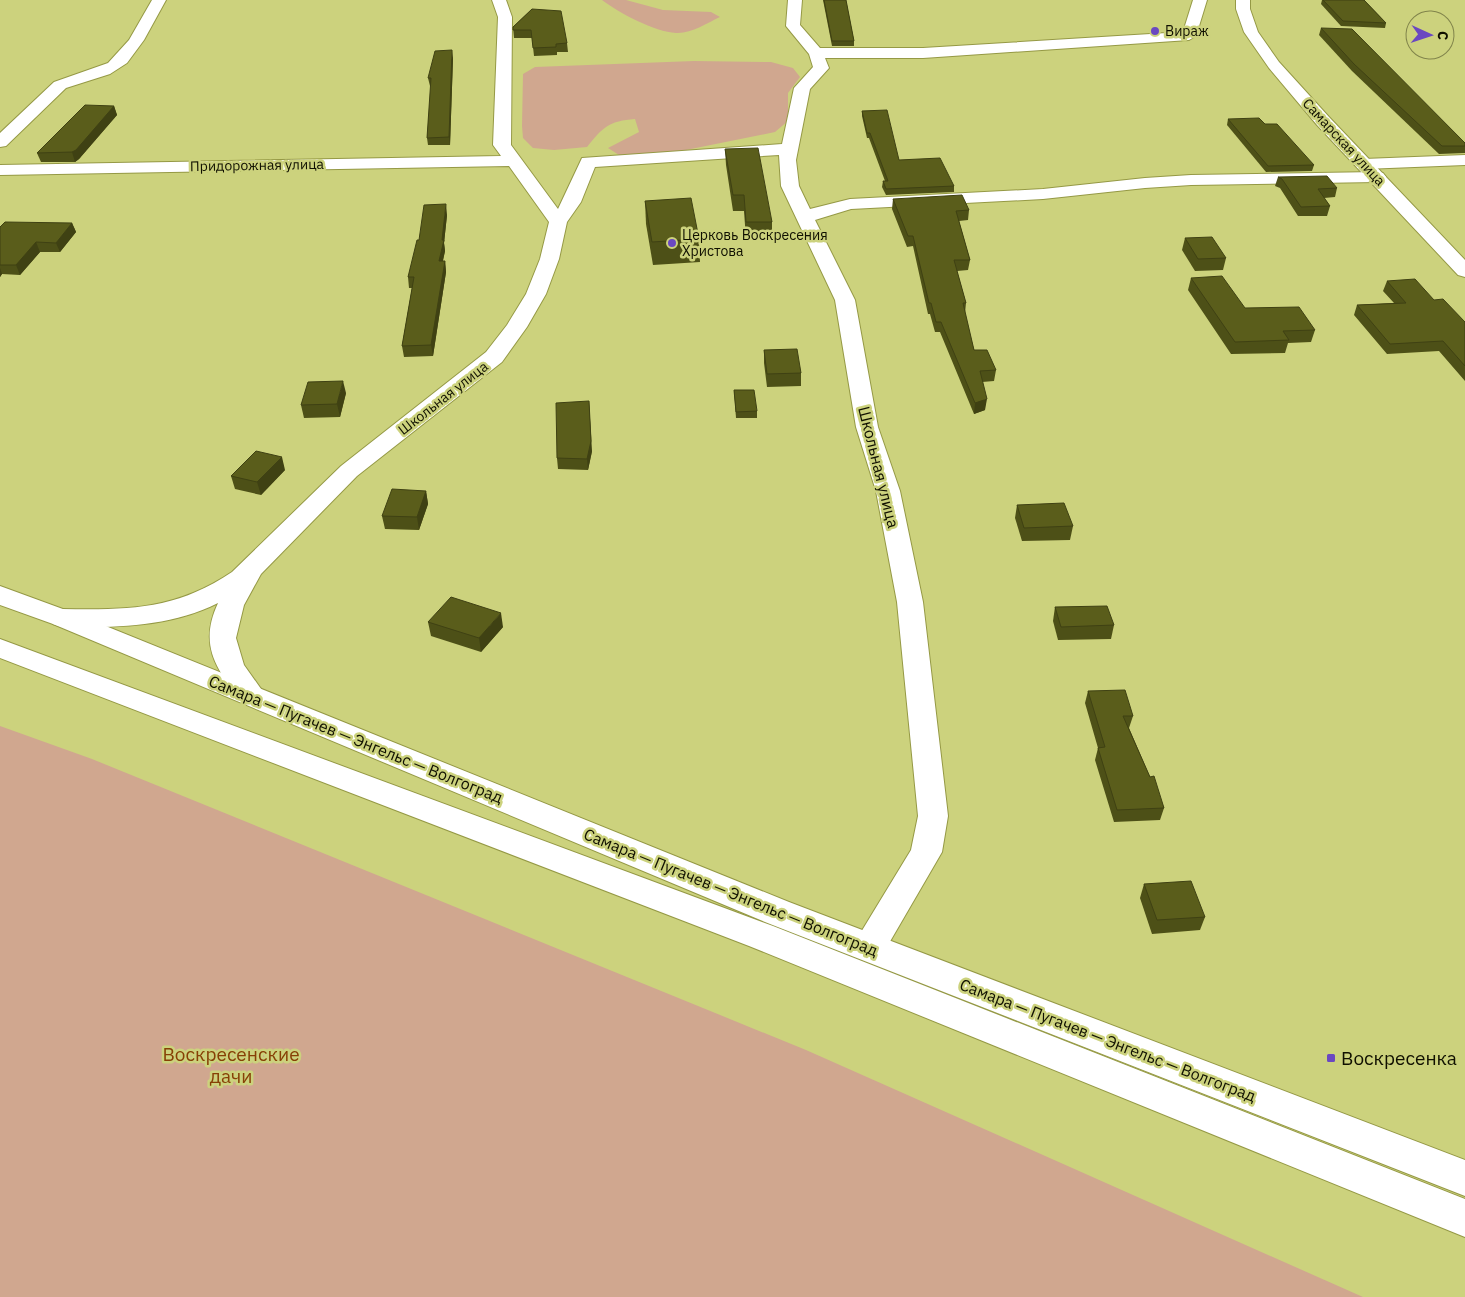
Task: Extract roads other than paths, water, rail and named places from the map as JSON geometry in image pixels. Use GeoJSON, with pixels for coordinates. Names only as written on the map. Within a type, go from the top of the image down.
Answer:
{"type":"FeatureCollection","features":[{"type":"Feature","properties":{"kind":"street"},"geometry":{"type":"LineString","coordinates":[[0,142],[60,85],[70,79],[106,71],[118,62],[137,39],[159,0]]}},
{"type":"Feature","properties":{"kind":"street"},"geometry":{"type":"LineString","coordinates":[[499,0],[505,17],[502,145],[558,222],[572,202],[588,162],[789,149]]}},
{"type":"Feature","properties":{"kind":"street"},"geometry":{"type":"LineString","coordinates":[[795,0],[793,26],[816,53],[923,53],[1189,36],[1200,0]]}},
{"type":"Feature","properties":{"kind":"street","name":"Самарская улица"},"geometry":{"type":"LineString","coordinates":[[1243,0],[1243,9],[1251,32],[1274,65],[1465,271]]}},
{"type":"Feature","properties":{"kind":"street","name":"Школьная улица"},"geometry":{"type":"LineString","coordinates":[[816,53],[821,68],[802,88],[789,149],[787,160],[790,186],[845,300],[867,427],[888,491],[910,602],[933,816],[926,852],[868,947]]}},
{"type":"Feature","properties":{"kind":"street"},"geometry":{"type":"LineString","coordinates":[[1364,164],[1465,160]]}},
{"type":"Feature","properties":{"kind":"street","name":"Придорожная улица"},"geometry":{"type":"LineString","coordinates":[[0,170],[514,161]]}},
{"type":"Feature","properties":{"kind":"street"},"geometry":{"type":"LineString","coordinates":[[804,217],[850,204],[1043,194],[1145,183],[1192,180],[1377,177]]}},
{"type":"Feature","properties":{"kind":"street","name":"Школьная улица"},"geometry":{"type":"LineString","coordinates":[[62,618],[127,619],[169,612],[201,602],[227,586],[256,564],[347,473],[494,358],[527,312],[555,246],[558,222]]}},
{"type":"Feature","properties":{"kind":"street"},"geometry":{"type":"LineString","coordinates":[[252,696],[228,662],[222,639],[224,620],[234,598],[256,564]]}},
{"type":"Feature","properties":{"kind":"street","name":"Самара — Пугачев — Энгельс — Волгоград"},"geometry":{"type":"LineString","coordinates":[[0,595],[62,618],[777,912],[1465,1178]]}},
{"type":"Feature","properties":{"kind":"street","name":"Самара — Пугачев — Энгельс — Волгоград"},"geometry":{"type":"LineString","coordinates":[[0,648],[761,936],[1465,1218]]}},
{"type":"Feature","properties":{"kind":"place","name":"Вираж"},"geometry":{"type":"Point","coordinates":[1155,31]}},
{"type":"Feature","properties":{"kind":"place","name":"Церковь Воскресения Христова"},"geometry":{"type":"Point","coordinates":[672,243]}},
{"type":"Feature","properties":{"kind":"place","name":"Воскресенка"},"geometry":{"type":"Point","coordinates":[1331,1058]}},
{"type":"Feature","properties":{"kind":"park label","name":"Воскресенские дачи"},"geometry":{"type":"Point","coordinates":[231,1065]}}]}
